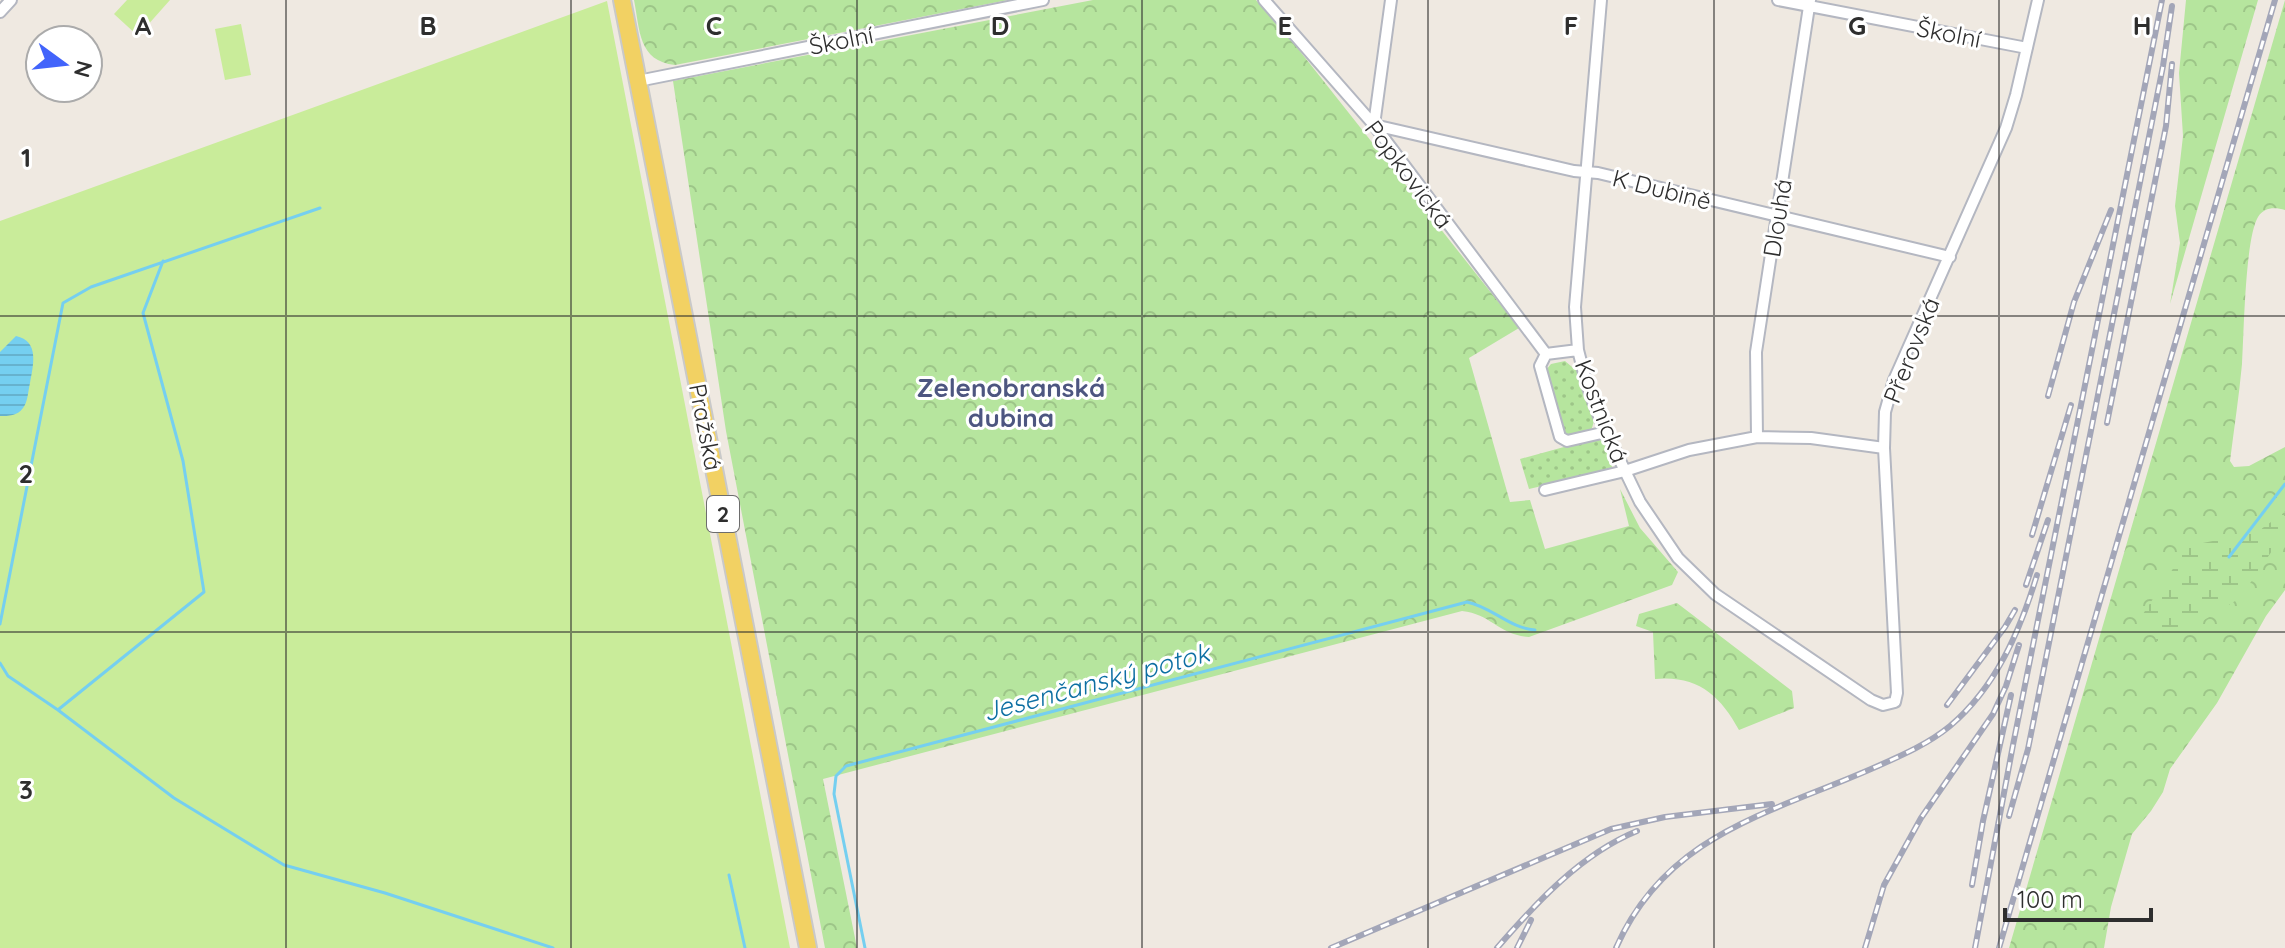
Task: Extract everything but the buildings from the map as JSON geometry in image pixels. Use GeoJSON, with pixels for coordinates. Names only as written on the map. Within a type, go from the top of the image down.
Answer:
{"type":"FeatureCollection","features":[{"type":"Feature","properties":{"kind":"main road","name":"Pražská"},"geometry":{"type":"LineString","coordinates":[[622,0],[808,948]]}},
{"type":"Feature","properties":{"kind":"street"},"geometry":{"type":"LineString","coordinates":[[0,12],[11,0]]}},
{"type":"Feature","properties":{"kind":"street","name":"Školní"},"geometry":{"type":"LineString","coordinates":[[638,81],[1043,0]]}},
{"type":"Feature","properties":{"kind":"street","name":"Popkovická"},"geometry":{"type":"LineString","coordinates":[[1264,0],[1374,125],[1546,354]]}},
{"type":"Feature","properties":{"kind":"street"},"geometry":{"type":"LineString","coordinates":[[1374,125],[1391,0]]}},
{"type":"Feature","properties":{"kind":"street","name":"Kostnická"},"geometry":{"type":"LineString","coordinates":[[1601,0],[1575,307],[1578,350],[1587,385],[1606,432],[1650,519],[1695,577],[1715,594],[1879,704]]}},
{"type":"Feature","properties":{"kind":"street","name":"Školní"},"geometry":{"type":"LineString","coordinates":[[1778,0],[1809,3],[2027,48]]}},
{"type":"Feature","properties":{"kind":"street","name":"Přerovská"},"geometry":{"type":"LineString","coordinates":[[1879,704],[1892,704],[1897,693],[1884,448],[1885,412],[1890,392],[2006,128],[2038,0]]}},
{"type":"Feature","properties":{"kind":"street","name":"Dlouhá"},"geometry":{"type":"LineString","coordinates":[[1757,437],[1756,352],[1809,3]]}},
{"type":"Feature","properties":{"kind":"street","name":"K Dubině"},"geometry":{"type":"LineString","coordinates":[[1374,125],[1585,173],[1598,173],[1950,257]]}},
{"type":"Feature","properties":{"kind":"street"},"geometry":{"type":"LineString","coordinates":[[1578,350],[1546,354],[1540,366],[1560,437],[1567,441],[1606,432]]}},
{"type":"Feature","properties":{"kind":"street"},"geometry":{"type":"LineString","coordinates":[[1545,490],[1625,471],[1689,450],[1757,437],[1811,438],[1884,448]]}},
{"type":"Feature","properties":{"kind":"green space"},"geometry":{"type":"Polygon","coordinates":[[[127,0],[170,0],[138,36],[114,14],[127,0]]]}},
{"type":"Feature","properties":{"kind":"green space"},"geometry":{"type":"Polygon","coordinates":[[[634,0],[1008,0],[675,65],[663,62],[647,51],[634,0]]]}},
{"type":"Feature","properties":{"kind":"green space"},"geometry":{"type":"Polygon","coordinates":[[[1093,0],[1256,0],[1519,328],[1469,358],[1510,502],[1530,500],[1545,549],[1629,526],[1620,489],[1640,528],[1678,572],[1672,585],[1529,637],[1510,633],[1480,616],[1462,611],[823,779],[857,948],[825,948],[726,431],[673,81],[1093,0]]]}},
{"type":"Feature","properties":{"kind":"green space"},"geometry":{"type":"Polygon","coordinates":[[[2186,0],[2258,0],[2170,304],[2180,243],[2175,206],[2183,136],[2179,73],[2186,0]]]}},
{"type":"Feature","properties":{"kind":"green space"},"geometry":{"type":"Polygon","coordinates":[[[2285,0],[2285,210],[2274,208],[2263,211],[2258,217],[2250,245],[2242,364],[2230,461],[2234,467],[2249,466],[2285,447],[2285,590],[2266,616],[2217,703],[2170,769],[2163,792],[2132,834],[2111,907],[2104,948],[2009,948],[2285,0]]]}},
{"type":"Feature","properties":{"kind":"green space"},"geometry":{"type":"Polygon","coordinates":[[[607,1],[790,948],[0,948],[0,221],[607,1]]]}},
{"type":"Feature","properties":{"kind":"green space"},"geometry":{"type":"Polygon","coordinates":[[[241,24],[251,75],[225,80],[215,29],[241,24]]]}},
{"type":"Feature","properties":{"kind":"green space"},"geometry":{"type":"Polygon","coordinates":[[[1565,361],[1578,372],[1595,418],[1591,431],[1570,437],[1562,435],[1546,370],[1551,364],[1565,361]]]}},
{"type":"Feature","properties":{"kind":"green space"},"geometry":{"type":"Polygon","coordinates":[[[1593,439],[1604,441],[1615,461],[1610,470],[1529,489],[1520,459],[1593,439]]]}},
{"type":"Feature","properties":{"kind":"green space"},"geometry":{"type":"Polygon","coordinates":[[[2285,512],[2276,545],[2240,598],[2160,647],[2143,614],[2188,546],[2257,532],[2285,512]]]}},
{"type":"Feature","properties":{"kind":"green space"},"geometry":{"type":"Polygon","coordinates":[[[1677,603],[1792,691],[1794,708],[1739,730],[1724,707],[1706,690],[1683,680],[1655,679],[1653,632],[1636,626],[1639,614],[1677,603]]]}},
{"type":"Feature","properties":{"kind":"water"},"geometry":{"type":"Polygon","coordinates":[[[16,336],[29,343],[32,349],[28,396],[25,406],[18,413],[0,416],[0,352],[16,336]]]}},
{"type":"Feature","properties":{"kind":"waterway"},"geometry":{"type":"LineString","coordinates":[[0,624],[63,303],[91,287],[320,208]]}},
{"type":"Feature","properties":{"kind":"waterway"},"geometry":{"type":"LineString","coordinates":[[59,709],[204,592],[183,461],[143,313],[163,261]]}},
{"type":"Feature","properties":{"kind":"waterway"},"geometry":{"type":"LineString","coordinates":[[2229,557],[2285,484]]}},
{"type":"Feature","properties":{"kind":"waterway","name":"Jesenčanský potok"},"geometry":{"type":"LineString","coordinates":[[865,948],[834,794],[836,776],[846,766],[1467,602],[1535,630]]}},
{"type":"Feature","properties":{"kind":"waterway"},"geometry":{"type":"LineString","coordinates":[[0,663],[8,676],[174,798],[284,865],[385,893],[553,948]]}},
{"type":"Feature","properties":{"kind":"waterway"},"geometry":{"type":"LineString","coordinates":[[729,875],[745,948]]}},
{"type":"Feature","properties":{"kind":"railway"},"geometry":{"type":"LineString","coordinates":[[1975,948],[2162,0]]}},
{"type":"Feature","properties":{"kind":"railway"},"geometry":{"type":"LineString","coordinates":[[1999,948],[2275,0]]}},
{"type":"Feature","properties":{"kind":"railway"},"geometry":{"type":"LineString","coordinates":[[2009,816],[2028,749],[2163,66],[2172,6]]}},
{"type":"Feature","properties":{"kind":"railway"},"geometry":{"type":"LineString","coordinates":[[2107,423],[2166,126],[2172,64]]}},
{"type":"Feature","properties":{"kind":"railway"},"geometry":{"type":"LineString","coordinates":[[2048,396],[2074,302],[2111,210]]}},
{"type":"Feature","properties":{"kind":"railway"},"geometry":{"type":"LineString","coordinates":[[2032,535],[2071,405]]}},
{"type":"Feature","properties":{"kind":"railway"},"geometry":{"type":"LineString","coordinates":[[2026,585],[2048,520]]}},
{"type":"Feature","properties":{"kind":"railway"},"geometry":{"type":"LineString","coordinates":[[1616,948],[1637,910],[1662,879],[1691,854],[1758,816],[1912,750],[1950,726],[1981,694],[2004,657],[2023,617],[2037,575]]}},
{"type":"Feature","properties":{"kind":"railway"},"geometry":{"type":"LineString","coordinates":[[1947,705],[2015,610]]}},
{"type":"Feature","properties":{"kind":"railway"},"geometry":{"type":"LineString","coordinates":[[1865,948],[1884,885],[1921,818],[1993,714],[2019,645]]}},
{"type":"Feature","properties":{"kind":"railway"},"geometry":{"type":"LineString","coordinates":[[1972,885],[2011,695]]}},
{"type":"Feature","properties":{"kind":"railway"},"geometry":{"type":"LineString","coordinates":[[1331,948],[1611,829],[1665,817],[1772,804]]}},
{"type":"Feature","properties":{"kind":"railway"},"geometry":{"type":"LineString","coordinates":[[1497,948],[1527,914],[1578,866],[1637,831]]}},
{"type":"Feature","properties":{"kind":"railway"},"geometry":{"type":"LineString","coordinates":[[1517,948],[1531,920]]}},
{"type":"Feature","properties":{"kind":"district","name":"Zelenobranská dubina"},"geometry":{"type":"Point","coordinates":[1011,402]}}]}
